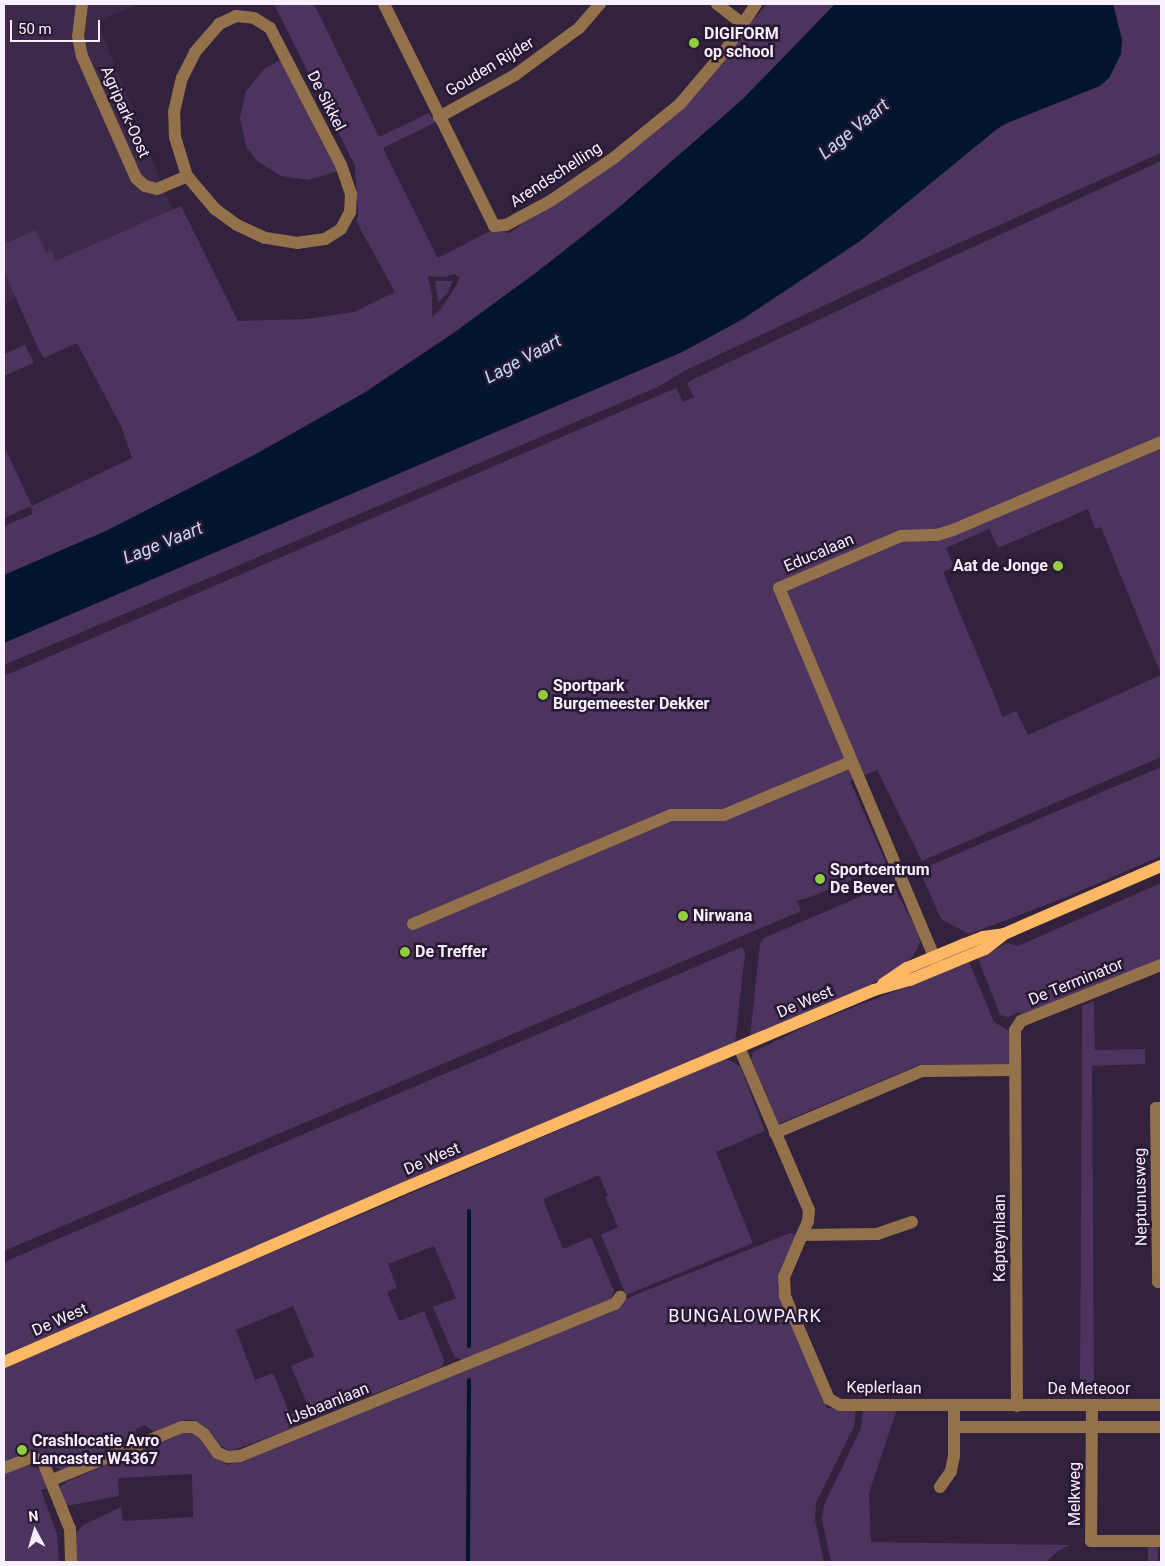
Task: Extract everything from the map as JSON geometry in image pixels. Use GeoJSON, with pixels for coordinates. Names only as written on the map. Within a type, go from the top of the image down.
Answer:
{"type":"FeatureCollection","features":[{"type":"Feature","properties":{"kind":"main road","name":"De West"},"geometry":{"type":"LineString","coordinates":[[4,1362],[402,1189],[874,990],[910,980],[937,962],[985,949],[1004,934],[1161,866]]}},
{"type":"Feature","properties":{"kind":"street","name":"Agripark-Oost"},"geometry":{"type":"LineString","coordinates":[[82,4],[78,36],[82,56],[136,178],[145,186],[157,189],[186,176]]}},
{"type":"Feature","properties":{"kind":"street","name":"Gouden Rijder"},"geometry":{"type":"LineString","coordinates":[[440,116],[515,75],[579,28],[600,4]]}},
{"type":"Feature","properties":{"kind":"street"},"geometry":{"type":"LineString","coordinates":[[717,4],[741,23]]}},
{"type":"Feature","properties":{"kind":"street","name":"Arendschelling"},"geometry":{"type":"LineString","coordinates":[[387,5],[494,226],[506,225],[552,200],[615,157],[680,104],[725,51],[741,23],[756,4]]}},
{"type":"Feature","properties":{"kind":"street","name":"De Sikkel"},"geometry":{"type":"LineString","coordinates":[[236,16],[254,18],[270,28],[341,165],[351,194],[350,212],[341,229],[325,238],[298,243],[265,238],[237,225],[215,209],[186,176],[175,137],[174,112],[182,78],[195,52],[219,24],[236,16]]}},
{"type":"Feature","properties":{"kind":"street","name":"Educalaan"},"geometry":{"type":"LineString","coordinates":[[937,962],[779,588],[901,536],[937,535],[953,530],[1161,442]]}},
{"type":"Feature","properties":{"kind":"street"},"geometry":{"type":"LineString","coordinates":[[413,924],[671,815],[724,815],[851,762]]}},
{"type":"Feature","properties":{"kind":"street","name":"De Terminator"},"geometry":{"type":"LineString","coordinates":[[1016,1070],[1015,1035],[1017,1026],[1021,1021],[1161,965]]}},
{"type":"Feature","properties":{"kind":"street","name":"Keplerlaan"},"geometry":{"type":"LineString","coordinates":[[739,1047],[809,1210],[808,1221],[784,1277],[785,1296],[829,1399],[840,1405],[1017,1406]]}},
{"type":"Feature","properties":{"kind":"street"},"geometry":{"type":"LineString","coordinates":[[775,1133],[922,1070],[1016,1070]]}},
{"type":"Feature","properties":{"kind":"street","name":"Kapteynlaan"},"geometry":{"type":"LineString","coordinates":[[1016,1070],[1017,1406]]}},
{"type":"Feature","properties":{"kind":"street","name":"Neptunusweg"},"geometry":{"type":"LineString","coordinates":[[1159,1108],[1158,1282],[1161,1282]]}},
{"type":"Feature","properties":{"kind":"street"},"geometry":{"type":"LineString","coordinates":[[802,1235],[876,1234],[912,1222]]}},
{"type":"Feature","properties":{"kind":"street","name":"IJsbaanlaan"},"geometry":{"type":"LineString","coordinates":[[52,1480],[182,1426],[194,1427],[204,1434],[218,1453],[228,1457],[240,1456],[615,1304],[620,1297]]}},
{"type":"Feature","properties":{"kind":"street","name":"Melkweg"},"geometry":{"type":"LineString","coordinates":[[1092,1405],[1090,1542],[1161,1541]]}},
{"type":"Feature","properties":{"kind":"street","name":"De Meteoor"},"geometry":{"type":"LineString","coordinates":[[1017,1406],[1161,1405]]}},
{"type":"Feature","properties":{"kind":"street"},"geometry":{"type":"LineString","coordinates":[[940,1487],[951,1471],[954,1455],[954,1406]]}},
{"type":"Feature","properties":{"kind":"street"},"geometry":{"type":"LineString","coordinates":[[954,1426],[1161,1427]]}},
{"type":"Feature","properties":{"kind":"street"},"geometry":{"type":"LineString","coordinates":[[4,1468],[33,1457],[40,1458],[52,1480],[70,1529],[71,1562]]}},
{"type":"Feature","properties":{"kind":"shaded area"},"geometry":{"type":"Polygon","coordinates":[[[4,4],[140,4],[97,21],[181,232],[4,304],[4,4]]]}},
{"type":"Feature","properties":{"kind":"shaded area"},"geometry":{"type":"Polygon","coordinates":[[[274,4],[314,4],[379,137],[429,113],[436,122],[383,148],[438,258],[490,231],[509,233],[560,198],[673,112],[767,4],[835,4],[743,99],[616,210],[537,272],[455,332],[364,393],[257,454],[106,531],[4,575],[4,526],[32,514],[31,506],[4,518],[4,446],[32,506],[132,458],[122,428],[77,343],[44,358],[38,348],[4,271],[4,244],[36,230],[46,253],[52,251],[56,261],[181,206],[238,321],[307,319],[354,312],[395,292],[356,221],[358,216],[355,166],[274,4]],[[454,274],[445,277],[428,276],[432,296],[432,317],[441,309],[460,277],[454,274]]]}},
{"type":"Feature","properties":{"kind":"shaded area"},"geometry":{"type":"Polygon","coordinates":[[[1113,4],[1161,4],[1161,153],[932,255],[684,371],[658,387],[4,665],[4,643],[682,352],[741,320],[860,241],[991,133],[1013,120],[1122,40],[1113,4]]]}},
{"type":"Feature","properties":{"kind":"shaded area"},"geometry":{"type":"Polygon","coordinates":[[[282,59],[338,171],[308,180],[281,176],[257,161],[246,146],[240,118],[246,91],[264,69],[282,59]]]}},
{"type":"Feature","properties":{"kind":"shaded area","name":"Sportpark Burgemeester Dekker"},"geometry":{"type":"Polygon","coordinates":[[[1161,161],[1161,674],[1101,527],[1095,529],[1088,509],[998,548],[989,529],[946,548],[954,567],[943,572],[1003,717],[1016,711],[1028,735],[1161,675],[1161,757],[922,861],[877,770],[850,781],[887,865],[797,901],[801,911],[4,1251],[4,676],[676,388],[683,402],[694,397],[687,383],[692,380],[936,264],[1161,161]]]}},
{"type":"Feature","properties":{"kind":"shaded area"},"geometry":{"type":"Polygon","coordinates":[[[435,281],[453,281],[447,294],[438,302],[435,281]]]}},
{"type":"Feature","properties":{"kind":"shaded area"},"geometry":{"type":"Polygon","coordinates":[[[25,345],[34,363],[4,376],[4,354],[25,345]]]}},
{"type":"Feature","properties":{"kind":"shaded area"},"geometry":{"type":"Polygon","coordinates":[[[1161,767],[1161,856],[1069,896],[969,934],[941,919],[922,876],[924,868],[1161,767]]]}},
{"type":"Feature","properties":{"kind":"shaded area"},"geometry":{"type":"Polygon","coordinates":[[[892,883],[918,933],[920,943],[913,956],[899,969],[856,992],[750,1037],[760,944],[764,938],[892,883]]]}},
{"type":"Feature","properties":{"kind":"shaded area"},"geometry":{"type":"Polygon","coordinates":[[[1161,883],[1161,959],[1021,1015],[1019,1012],[1008,1017],[1000,1015],[978,958],[1007,943],[1018,946],[1161,883]]]}},
{"type":"Feature","properties":{"kind":"shaded area"},"geometry":{"type":"Polygon","coordinates":[[[742,947],[745,953],[735,1043],[4,1355],[4,1262],[742,947]]]}},
{"type":"Feature","properties":{"kind":"shaded area"},"geometry":{"type":"Polygon","coordinates":[[[969,962],[994,1022],[1011,1032],[1009,1064],[919,1065],[778,1124],[751,1059],[753,1052],[811,1024],[969,962]]]}},
{"type":"Feature","properties":{"kind":"shaded area"},"geometry":{"type":"Polygon","coordinates":[[[1094,1001],[1095,1050],[1145,1049],[1145,1064],[1092,1066],[1094,1396],[1080,1396],[1082,1006],[1094,1001]]]}},
{"type":"Feature","properties":{"kind":"shaded area"},"geometry":{"type":"Polygon","coordinates":[[[723,1060],[729,1060],[740,1066],[765,1131],[716,1152],[753,1243],[626,1295],[601,1235],[618,1227],[605,1197],[608,1196],[599,1175],[543,1199],[563,1249],[591,1237],[614,1291],[610,1301],[464,1360],[459,1359],[454,1356],[433,1307],[456,1298],[434,1246],[388,1264],[397,1288],[387,1292],[399,1321],[424,1311],[444,1360],[442,1367],[316,1417],[311,1413],[291,1366],[314,1356],[293,1306],[236,1330],[255,1380],[273,1373],[290,1414],[299,1411],[301,1420],[296,1427],[231,1451],[219,1445],[208,1429],[195,1420],[184,1420],[154,1432],[145,1425],[136,1429],[136,1440],[62,1470],[53,1466],[39,1451],[27,1452],[4,1462],[4,1367],[723,1060]]]}},
{"type":"Feature","properties":{"kind":"shaded area"},"geometry":{"type":"Polygon","coordinates":[[[790,1233],[796,1235],[781,1269],[777,1288],[827,1408],[856,1409],[854,1426],[816,1503],[815,1520],[824,1562],[75,1562],[75,1534],[83,1525],[121,1507],[123,1521],[193,1517],[192,1474],[118,1478],[119,1496],[66,1506],[61,1486],[68,1481],[186,1432],[198,1435],[216,1458],[228,1465],[619,1308],[625,1299],[790,1233]]]}},
{"type":"Feature","properties":{"kind":"shaded area"},"geometry":{"type":"Polygon","coordinates":[[[863,1409],[897,1409],[869,1493],[871,1542],[1070,1545],[1058,1551],[1046,1562],[831,1562],[822,1519],[824,1505],[861,1428],[863,1409]]]}},
{"type":"Feature","properties":{"kind":"shaded area"},"geometry":{"type":"Polygon","coordinates":[[[30,1465],[40,1470],[48,1488],[41,1490],[57,1534],[59,1562],[4,1562],[4,1473],[30,1465]]]}},
{"type":"Feature","properties":{"kind":"shaded area"},"geometry":{"type":"Polygon","coordinates":[[[1148,1545],[1158,1545],[1158,1562],[1148,1562],[1148,1545]]]}},
{"type":"Feature","properties":{"kind":"water","name":"Lage Vaart"},"geometry":{"type":"Polygon","coordinates":[[[835,4],[1113,4],[1122,40],[1121,54],[1109,78],[1100,86],[1002,125],[860,241],[741,320],[682,352],[4,643],[4,575],[106,531],[256,454],[364,393],[455,332],[537,272],[616,210],[743,99],[835,4]]]}},
{"type":"Feature","properties":{"kind":"waterway"},"geometry":{"type":"LineString","coordinates":[[469,1211],[469,1346]]}},
{"type":"Feature","properties":{"kind":"waterway"},"geometry":{"type":"LineString","coordinates":[[468,1562],[469,1380]]}},
{"type":"Feature","properties":{"kind":"place","name":"DIGIFORM op school"},"geometry":{"type":"Point","coordinates":[694,43]}},
{"type":"Feature","properties":{"kind":"place","name":"Aat de Jonge"},"geometry":{"type":"Point","coordinates":[1058,566]}},
{"type":"Feature","properties":{"kind":"place","name":"Sportpark Burgemeester Dekker"},"geometry":{"type":"Point","coordinates":[543,695]}},
{"type":"Feature","properties":{"kind":"place","name":"Sportcentrum De Bever"},"geometry":{"type":"Point","coordinates":[820,879]}},
{"type":"Feature","properties":{"kind":"place","name":"Nirwana"},"geometry":{"type":"Point","coordinates":[683,916]}},
{"type":"Feature","properties":{"kind":"place","name":"De Treffer"},"geometry":{"type":"Point","coordinates":[405,952]}},
{"type":"Feature","properties":{"kind":"place","name":"Crashlocatie Avro Lancaster W4367"},"geometry":{"type":"Point","coordinates":[22,1450]}},
{"type":"Feature","properties":{"kind":"district","name":"BUNGALOWPARK"},"geometry":{"type":"Point","coordinates":[745,1316]}}]}
